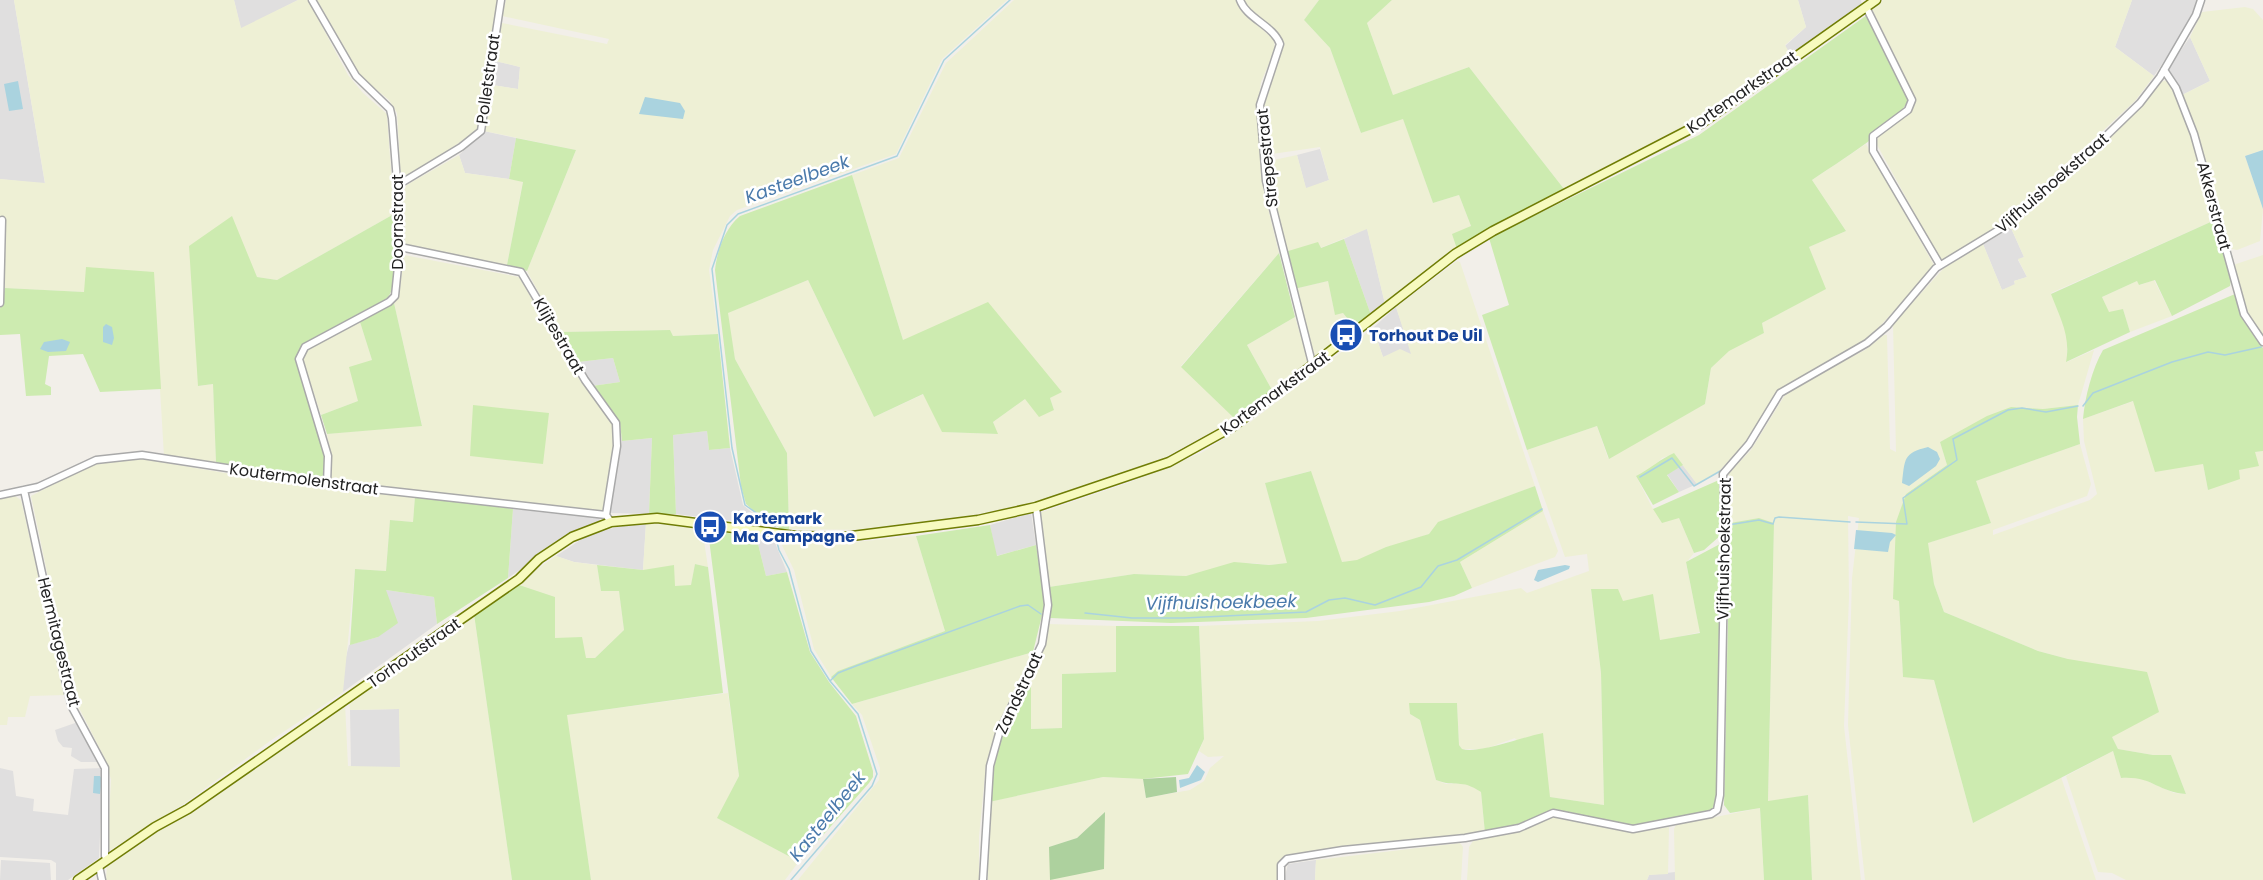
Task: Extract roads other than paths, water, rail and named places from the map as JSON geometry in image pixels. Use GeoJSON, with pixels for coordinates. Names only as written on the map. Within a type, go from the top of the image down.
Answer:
{"type":"FeatureCollection","features":[{"type":"Feature","properties":{"kind":"street","name":"Doornstraat"},"geometry":{"type":"LineString","coordinates":[[312,0],[356,76],[390,110],[398,185],[400,247],[395,296],[389,302],[305,347],[299,359],[328,456],[327,484]]}},
{"type":"Feature","properties":{"kind":"street","name":"Polletstraat"},"geometry":{"type":"LineString","coordinates":[[398,185],[461,147],[481,131],[501,0]]}},
{"type":"Feature","properties":{"kind":"street","name":"Strepestraat"},"geometry":{"type":"LineString","coordinates":[[1240,0],[1245,9],[1277,36],[1280,44],[1260,105],[1266,181],[1313,367]]}},
{"type":"Feature","properties":{"kind":"street","name":"Kortemarkstraat"},"geometry":{"type":"LineString","coordinates":[[777,534],[844,537],[978,520],[1036,507],[1169,462],[1234,426],[1313,367],[1455,254],[1492,231],[1702,123],[1876,0]]}},
{"type":"Feature","properties":{"kind":"street","name":"Vijfhuishoekstraat"},"geometry":{"type":"LineString","coordinates":[[1281,880],[1281,865],[1287,859],[1343,850],[1465,838],[1526,826],[1553,813],[1634,829],[1711,814],[1717,810],[1720,795],[1723,474],[1749,444],[1783,391],[1867,343],[1887,326],[1940,265],[2010,223],[2131,113],[2164,70],[2196,15],[2201,0]]}},
{"type":"Feature","properties":{"kind":"street"},"geometry":{"type":"LineString","coordinates":[[1866,8],[1912,100],[1908,110],[1874,136],[1873,152],[1940,265]]}},
{"type":"Feature","properties":{"kind":"street","name":"Akkerstraat"},"geometry":{"type":"LineString","coordinates":[[2164,70],[2175,88],[2194,134],[2244,314],[2263,342]]}},
{"type":"Feature","properties":{"kind":"street"},"geometry":{"type":"LineString","coordinates":[[0,303],[2,220]]}},
{"type":"Feature","properties":{"kind":"street","name":"Klijtestraat"},"geometry":{"type":"LineString","coordinates":[[400,247],[521,272],[585,380],[616,423],[617,446],[608,518]]}},
{"type":"Feature","properties":{"kind":"street","name":"Koutermolenstraat"},"geometry":{"type":"LineString","coordinates":[[0,495],[50,482],[96,460],[130,454],[327,484],[608,518]]}},
{"type":"Feature","properties":{"kind":"street","name":"Hermitagestraat"},"geometry":{"type":"LineString","coordinates":[[24,490],[72,707],[105,768],[105,856],[107,860]]}},
{"type":"Feature","properties":{"kind":"street","name":"Zandstraat"},"geometry":{"type":"LineString","coordinates":[[983,880],[990,766],[1000,730],[1042,644],[1048,605],[1036,507]]}},
{"type":"Feature","properties":{"kind":"street","name":"Torhoutstraat"},"geometry":{"type":"LineString","coordinates":[[78,880],[271,752],[519,579],[539,559],[572,537],[608,518],[657,518],[777,534]]}},
{"type":"Feature","properties":{"kind":"street"},"geometry":{"type":"LineString","coordinates":[[99,866],[102,880]]}},
{"type":"Feature","properties":{"kind":"water"},"geometry":{"type":"Polygon","coordinates":[[[18,81],[23,109],[9,111],[4,84],[18,81]]]}},
{"type":"Feature","properties":{"kind":"water"},"geometry":{"type":"Polygon","coordinates":[[[645,97],[680,103],[685,111],[683,119],[639,114],[645,97]]]}},
{"type":"Feature","properties":{"kind":"water"},"geometry":{"type":"Polygon","coordinates":[[[2263,150],[2263,209],[2245,156],[2263,150]]]}},
{"type":"Feature","properties":{"kind":"water"},"geometry":{"type":"Polygon","coordinates":[[[106,324],[112,327],[114,338],[112,345],[103,342],[103,327],[106,324]]]}},
{"type":"Feature","properties":{"kind":"water"},"geometry":{"type":"Polygon","coordinates":[[[62,339],[70,342],[66,351],[48,352],[40,349],[44,342],[62,339]]]}},
{"type":"Feature","properties":{"kind":"water"},"geometry":{"type":"Polygon","coordinates":[[[1928,447],[1937,452],[1940,459],[1936,466],[1909,486],[1902,483],[1907,458],[1914,452],[1928,447]]]}},
{"type":"Feature","properties":{"kind":"water"},"geometry":{"type":"Polygon","coordinates":[[[1856,530],[1896,535],[1890,542],[1888,552],[1854,549],[1856,530]]]}},
{"type":"Feature","properties":{"kind":"water"},"geometry":{"type":"Polygon","coordinates":[[[1570,566],[1569,569],[1538,582],[1534,580],[1538,570],[1570,566]]]}},
{"type":"Feature","properties":{"kind":"water"},"geometry":{"type":"Polygon","coordinates":[[[1197,765],[1205,772],[1201,780],[1180,788],[1179,780],[1189,778],[1197,765]]]}},
{"type":"Feature","properties":{"kind":"water"},"geometry":{"type":"Polygon","coordinates":[[[94,776],[100,776],[102,779],[100,794],[93,793],[94,776]]]}},
{"type":"Feature","properties":{"kind":"waterway","name":"Kasteelbeek"},"geometry":{"type":"LineString","coordinates":[[775,526],[745,505],[732,448],[712,269],[727,225],[738,214],[897,156],[944,60],[1010,0]]}},
{"type":"Feature","properties":{"kind":"waterway","name":"Vijfhuishoekbeek"},"geometry":{"type":"LineString","coordinates":[[2083,406],[2093,393],[2172,362],[2208,352],[2225,355],[2261,347]]}},
{"type":"Feature","properties":{"kind":"waterway","name":"Vijfhuishoekbeek"},"geometry":{"type":"LineString","coordinates":[[1856,522],[1907,524],[1903,498],[1957,460],[1953,439],[2008,410],[2022,408],[2046,412],[2078,406]]}},
{"type":"Feature","properties":{"kind":"waterway","name":"Vijfhuishoekbeek"},"geometry":{"type":"LineString","coordinates":[[1640,477],[1672,458],[1694,486],[1722,470]]}},
{"type":"Feature","properties":{"kind":"waterway","name":"Vijfhuishoekbeek"},"geometry":{"type":"LineString","coordinates":[[1085,613],[1132,618],[1184,618],[1306,612],[1329,600],[1345,598],[1375,605],[1421,587],[1438,566],[1457,560],[1542,509]]}},
{"type":"Feature","properties":{"kind":"waterway","name":"Vijfhuishoekbeek"},"geometry":{"type":"LineString","coordinates":[[1728,525],[1759,520],[1773,524],[1775,518],[1779,517],[1850,522]]}},
{"type":"Feature","properties":{"kind":"waterway","name":"Kasteelbeek"},"geometry":{"type":"LineString","coordinates":[[776,538],[779,550],[789,569],[811,651],[830,681],[858,714],[877,774],[872,786],[791,880]]}},
{"type":"Feature","properties":{"kind":"waterway","name":"Vijfhuishoekbeek"},"geometry":{"type":"LineString","coordinates":[[830,681],[838,673],[1020,606],[1028,605],[1041,614]]}},
{"type":"Feature","properties":{"kind":"place","name":"Torhout De Uil"},"geometry":{"type":"Point","coordinates":[1346,335]}},
{"type":"Feature","properties":{"kind":"place","name":"Kortemark Ma Campagne"},"geometry":{"type":"Point","coordinates":[710,527]}}]}
